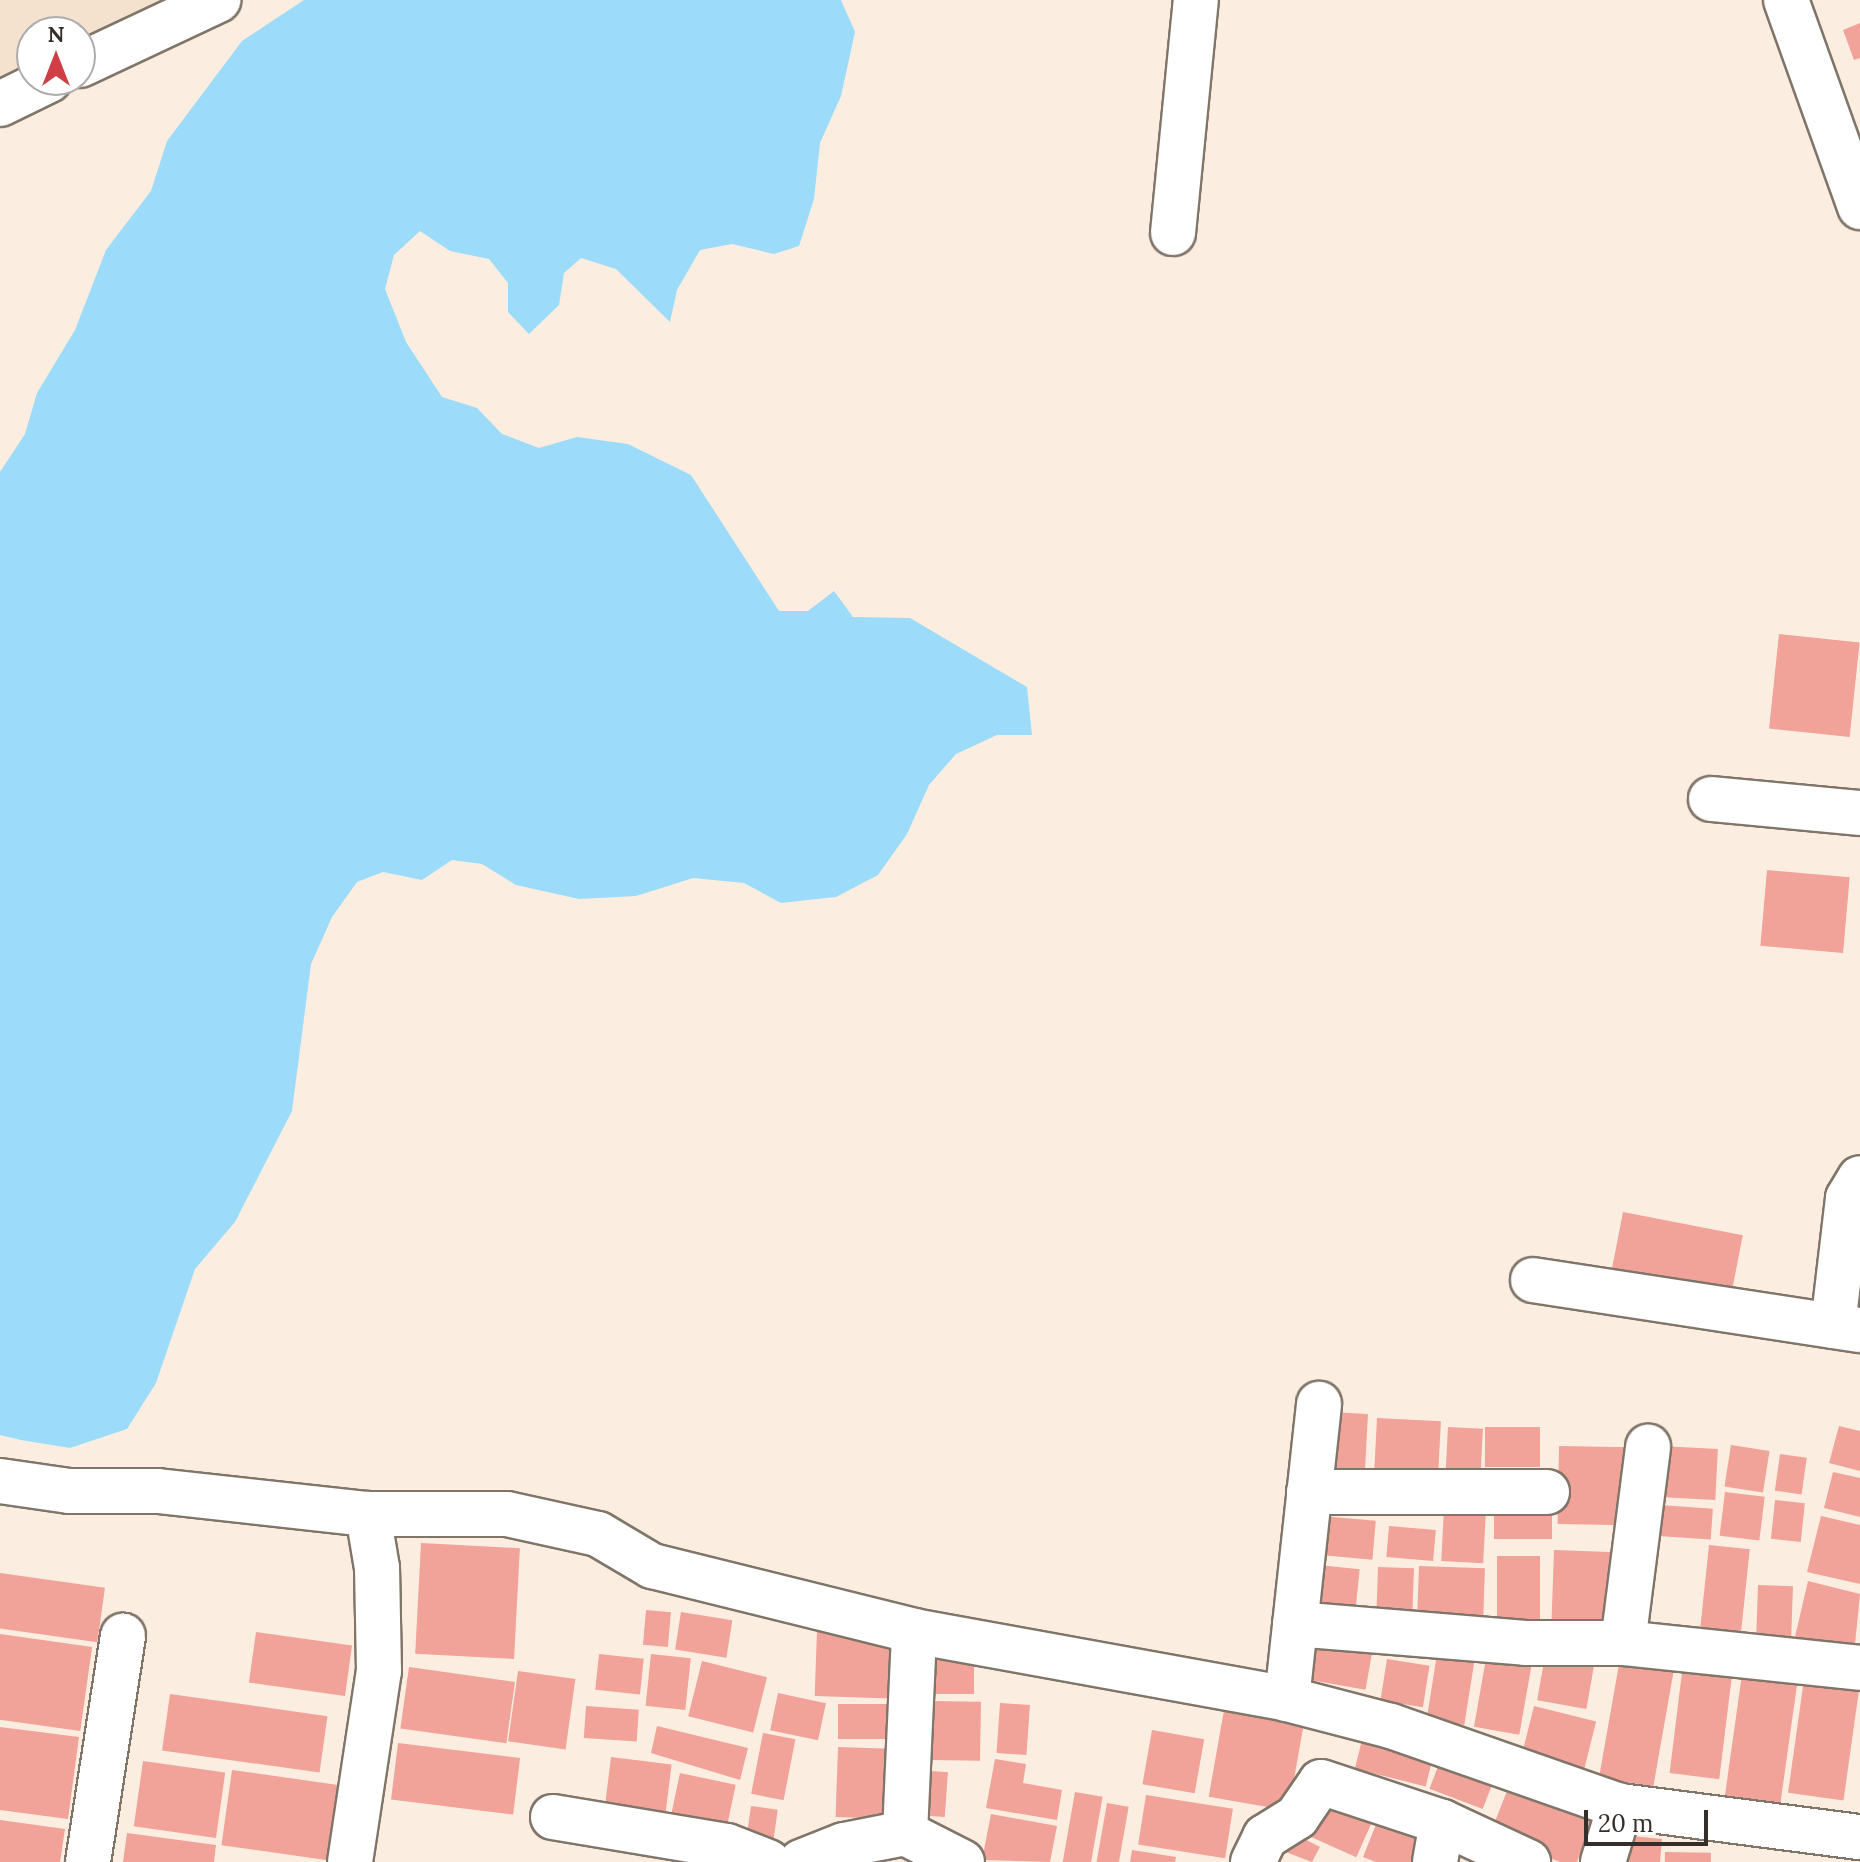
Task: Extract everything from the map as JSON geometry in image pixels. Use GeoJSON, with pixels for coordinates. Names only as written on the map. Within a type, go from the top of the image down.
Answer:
{"type":"FeatureCollection","features":[{"type":"Feature","properties":{"kind":"street"},"geometry":{"type":"LineString","coordinates":[[96,57],[218,0]]}},
{"type":"Feature","properties":{"kind":"street"},"geometry":{"type":"LineString","coordinates":[[1173,233],[1196,0]]}},
{"type":"Feature","properties":{"kind":"street"},"geometry":{"type":"LineString","coordinates":[[1786,0],[1856,183]]}},
{"type":"Feature","properties":{"kind":"street"},"geometry":{"type":"LineString","coordinates":[[1711,799],[1860,813]]}},
{"type":"Feature","properties":{"kind":"street"},"geometry":{"type":"LineString","coordinates":[[1533,1280],[1846,1328],[1848,1198],[1860,1178]]}},
{"type":"Feature","properties":{"kind":"street"},"geometry":{"type":"LineString","coordinates":[[1287,1699],[1319,1404]]}},
{"type":"Feature","properties":{"kind":"street"},"geometry":{"type":"LineString","coordinates":[[1623,1643],[1648,1447]]}},
{"type":"Feature","properties":{"kind":"street"},"geometry":{"type":"LineString","coordinates":[[0,1481],[69,1491],[158,1491],[368,1514],[522,1518],[598,1534],[652,1566],[914,1631],[1287,1699],[1391,1726],[1620,1806],[1860,1837]]}},
{"type":"Feature","properties":{"kind":"street"},"geometry":{"type":"LineString","coordinates":[[1309,1492],[1547,1492]]}},
{"type":"Feature","properties":{"kind":"street"},"geometry":{"type":"LineString","coordinates":[[350,1862],[379,1671],[377,1568],[368,1514]]}},
{"type":"Feature","properties":{"kind":"street"},"geometry":{"type":"LineString","coordinates":[[1295,1624],[1525,1643],[1623,1643],[1860,1668]]}},
{"type":"Feature","properties":{"kind":"street"},"geometry":{"type":"LineString","coordinates":[[905,1833],[914,1631]]}},
{"type":"Feature","properties":{"kind":"street"},"geometry":{"type":"LineString","coordinates":[[88,1862],[123,1636]]}},
{"type":"Feature","properties":{"kind":"street"},"geometry":{"type":"LineString","coordinates":[[1253,1862],[1265,1837],[1297,1817],[1321,1782],[1438,1842],[1528,1862]]}},
{"type":"Feature","properties":{"kind":"street"},"geometry":{"type":"LineString","coordinates":[[1603,1862],[1620,1806]]}},
{"type":"Feature","properties":{"kind":"street"},"geometry":{"type":"LineString","coordinates":[[553,1817],[727,1846],[768,1862]]}},
{"type":"Feature","properties":{"kind":"street"},"geometry":{"type":"LineString","coordinates":[[801,1862],[844,1845],[905,1833],[962,1862]]}},
{"type":"Feature","properties":{"kind":"shaded area"},"geometry":{"type":"Polygon","coordinates":[[[0,0],[165,0],[96,32],[96,16],[16,16],[16,70],[0,78],[0,0]]]}},
{"type":"Feature","properties":{"kind":"water"},"geometry":{"type":"Polygon","coordinates":[[[304,0],[841,0],[855,32],[841,96],[820,143],[814,199],[799,246],[774,254],[732,244],[700,250],[677,290],[670,322],[616,269],[581,258],[564,273],[559,305],[529,334],[508,312],[508,283],[489,259],[450,251],[420,231],[394,255],[385,289],[406,342],[442,397],[477,408],[502,434],[539,448],[577,437],[628,444],[691,475],[779,611],[808,611],[834,591],[853,617],[910,618],[1027,687],[1032,735],[997,735],[956,754],[929,785],[907,834],[878,875],[836,897],[781,903],[744,883],[693,878],[636,896],[579,899],[516,885],[482,864],[452,860],[422,880],[383,872],[357,882],[332,917],[311,964],[292,1111],[235,1222],[195,1269],[156,1383],[127,1429],[70,1448],[21,1440],[0,1435],[0,472],[25,434],[37,393],[75,330],[106,250],[151,191],[167,141],[242,41],[304,0]]]}},
{"type":"Feature","properties":{"kind":"building"},"geometry":{"type":"Polygon","coordinates":[[[1860,23],[1860,58],[1854,60],[1843,30],[1860,23]]]}},
{"type":"Feature","properties":{"kind":"building"},"geometry":{"type":"Polygon","coordinates":[[[1779,634],[1860,642],[1850,737],[1769,728],[1779,634]]]}},
{"type":"Feature","properties":{"kind":"building"},"geometry":{"type":"Polygon","coordinates":[[[1767,870],[1850,877],[1843,953],[1760,946],[1767,870]]]}},
{"type":"Feature","properties":{"kind":"building"},"geometry":{"type":"Polygon","coordinates":[[[1623,1212],[1743,1235],[1731,1296],[1611,1273],[1623,1212]]]}},
{"type":"Feature","properties":{"kind":"building"},"geometry":{"type":"Polygon","coordinates":[[[1331,1412],[1368,1414],[1365,1478],[1328,1476],[1331,1412]]]}},
{"type":"Feature","properties":{"kind":"building"},"geometry":{"type":"Polygon","coordinates":[[[1377,1418],[1441,1421],[1438,1481],[1374,1478],[1377,1418]]]}},
{"type":"Feature","properties":{"kind":"building"},"geometry":{"type":"Polygon","coordinates":[[[1839,1426],[1860,1431],[1860,1471],[1829,1463],[1839,1426]]]}},
{"type":"Feature","properties":{"kind":"building"},"geometry":{"type":"Polygon","coordinates":[[[1448,1427],[1483,1429],[1480,1485],[1445,1483],[1448,1427]]]}},
{"type":"Feature","properties":{"kind":"building"},"geometry":{"type":"Polygon","coordinates":[[[1485,1427],[1540,1427],[1540,1467],[1485,1467],[1485,1427]]]}},
{"type":"Feature","properties":{"kind":"building"},"geometry":{"type":"Polygon","coordinates":[[[1731,1445],[1770,1451],[1763,1493],[1724,1486],[1731,1445]]]}},
{"type":"Feature","properties":{"kind":"building"},"geometry":{"type":"Polygon","coordinates":[[[1559,1446],[1629,1447],[1628,1525],[1558,1524],[1559,1446]]]}},
{"type":"Feature","properties":{"kind":"building"},"geometry":{"type":"Polygon","coordinates":[[[1661,1446],[1718,1449],[1715,1500],[1658,1497],[1661,1446]]]}},
{"type":"Feature","properties":{"kind":"building"},"geometry":{"type":"Polygon","coordinates":[[[1780,1454],[1807,1458],[1802,1494],[1775,1491],[1780,1454]]]}},
{"type":"Feature","properties":{"kind":"building"},"geometry":{"type":"Polygon","coordinates":[[[1833,1472],[1860,1478],[1860,1517],[1824,1508],[1833,1472]]]}},
{"type":"Feature","properties":{"kind":"building"},"geometry":{"type":"Polygon","coordinates":[[[1725,1492],[1765,1497],[1759,1541],[1720,1536],[1725,1492]]]}},
{"type":"Feature","properties":{"kind":"building"},"geometry":{"type":"Polygon","coordinates":[[[1775,1500],[1805,1503],[1801,1542],[1771,1539],[1775,1500]]]}},
{"type":"Feature","properties":{"kind":"building"},"geometry":{"type":"Polygon","coordinates":[[[1494,1501],[1552,1501],[1552,1539],[1494,1539],[1494,1501]]]}},
{"type":"Feature","properties":{"kind":"building"},"geometry":{"type":"Polygon","coordinates":[[[1660,1505],[1713,1509],[1711,1540],[1658,1536],[1660,1505]]]}},
{"type":"Feature","properties":{"kind":"building"},"geometry":{"type":"Polygon","coordinates":[[[1444,1508],[1486,1510],[1483,1563],[1441,1561],[1444,1508]]]}},
{"type":"Feature","properties":{"kind":"building"},"geometry":{"type":"Polygon","coordinates":[[[1321,1516],[1376,1521],[1372,1560],[1318,1555],[1321,1516]]]}},
{"type":"Feature","properties":{"kind":"building"},"geometry":{"type":"Polygon","coordinates":[[[1821,1516],[1860,1525],[1860,1584],[1807,1572],[1821,1516]]]}},
{"type":"Feature","properties":{"kind":"building"},"geometry":{"type":"Polygon","coordinates":[[[1389,1526],[1436,1530],[1433,1561],[1386,1557],[1389,1526]]]}},
{"type":"Feature","properties":{"kind":"building"},"geometry":{"type":"Polygon","coordinates":[[[421,1543],[520,1548],[514,1659],[415,1654],[421,1543]]]}},
{"type":"Feature","properties":{"kind":"building"},"geometry":{"type":"Polygon","coordinates":[[[1709,1545],[1750,1549],[1740,1638],[1700,1634],[1709,1545]]]}},
{"type":"Feature","properties":{"kind":"building"},"geometry":{"type":"Polygon","coordinates":[[[1554,1550],[1617,1552],[1614,1628],[1551,1626],[1554,1550]]]}},
{"type":"Feature","properties":{"kind":"building"},"geometry":{"type":"Polygon","coordinates":[[[1497,1556],[1540,1556],[1540,1628],[1497,1628],[1497,1556]]]}},
{"type":"Feature","properties":{"kind":"building"},"geometry":{"type":"Polygon","coordinates":[[[1309,1564],[1360,1569],[1355,1618],[1304,1613],[1309,1564]]]}},
{"type":"Feature","properties":{"kind":"building"},"geometry":{"type":"Polygon","coordinates":[[[1419,1566],[1485,1568],[1483,1630],[1417,1628],[1419,1566]]]}},
{"type":"Feature","properties":{"kind":"building"},"geometry":{"type":"Polygon","coordinates":[[[1378,1567],[1414,1568],[1412,1625],[1376,1624],[1378,1567]]]}},
{"type":"Feature","properties":{"kind":"building"},"geometry":{"type":"Polygon","coordinates":[[[0,1573],[105,1588],[97,1642],[0,1629],[0,1573]]]}},
{"type":"Feature","properties":{"kind":"building"},"geometry":{"type":"Polygon","coordinates":[[[1808,1581],[1860,1594],[1854,1654],[1794,1641],[1808,1581]]]}},
{"type":"Feature","properties":{"kind":"building"},"geometry":{"type":"Polygon","coordinates":[[[1758,1585],[1793,1586],[1791,1638],[1756,1637],[1758,1585]]]}},
{"type":"Feature","properties":{"kind":"building"},"geometry":{"type":"Polygon","coordinates":[[[646,1610],[671,1612],[668,1647],[643,1645],[646,1610]]]}},
{"type":"Feature","properties":{"kind":"building"},"geometry":{"type":"Polygon","coordinates":[[[681,1612],[732,1620],[726,1658],[675,1650],[681,1612]]]}},
{"type":"Feature","properties":{"kind":"building"},"geometry":{"type":"Polygon","coordinates":[[[817,1630],[900,1633],[898,1699],[815,1696],[817,1630]]]}},
{"type":"Feature","properties":{"kind":"building"},"geometry":{"type":"Polygon","coordinates":[[[1303,1630],[1374,1643],[1366,1690],[1295,1677],[1303,1630]]]}},
{"type":"Feature","properties":{"kind":"building"},"geometry":{"type":"Polygon","coordinates":[[[256,1632],[352,1645],[345,1696],[249,1683],[256,1632]]]}},
{"type":"Feature","properties":{"kind":"building"},"geometry":{"type":"Polygon","coordinates":[[[0,1634],[92,1647],[80,1731],[0,1720],[0,1634]]]}},
{"type":"Feature","properties":{"kind":"building"},"geometry":{"type":"Polygon","coordinates":[[[936,1646],[974,1646],[974,1694],[936,1694],[936,1646]]]}},
{"type":"Feature","properties":{"kind":"building"},"geometry":{"type":"Polygon","coordinates":[[[1438,1648],[1476,1654],[1464,1725],[1427,1719],[1438,1648]]]}},
{"type":"Feature","properties":{"kind":"building"},"geometry":{"type":"Polygon","coordinates":[[[1546,1650],[1595,1659],[1586,1709],[1537,1700],[1546,1650]]]}},
{"type":"Feature","properties":{"kind":"building"},"geometry":{"type":"Polygon","coordinates":[[[1487,1653],[1532,1661],[1519,1735],[1474,1727],[1487,1653]]]}},
{"type":"Feature","properties":{"kind":"building"},"geometry":{"type":"Polygon","coordinates":[[[1621,1653],[1675,1663],[1653,1787],[1599,1777],[1621,1653]]]}},
{"type":"Feature","properties":{"kind":"building"},"geometry":{"type":"Polygon","coordinates":[[[599,1654],[644,1659],[640,1695],[595,1690],[599,1654]]]}},
{"type":"Feature","properties":{"kind":"building"},"geometry":{"type":"Polygon","coordinates":[[[651,1654],[691,1658],[685,1710],[646,1706],[651,1654]]]}},
{"type":"Feature","properties":{"kind":"building"},"geometry":{"type":"Polygon","coordinates":[[[1684,1656],[1734,1662],[1719,1779],[1670,1773],[1684,1656]]]}},
{"type":"Feature","properties":{"kind":"building"},"geometry":{"type":"Polygon","coordinates":[[[1387,1659],[1429,1666],[1423,1707],[1380,1700],[1387,1659]]]}},
{"type":"Feature","properties":{"kind":"building"},"geometry":{"type":"Polygon","coordinates":[[[702,1661],[767,1677],[753,1733],[688,1716],[702,1661]]]}},
{"type":"Feature","properties":{"kind":"building"},"geometry":{"type":"Polygon","coordinates":[[[409,1667],[515,1682],[506,1743],[400,1728],[409,1667]]]}},
{"type":"Feature","properties":{"kind":"building"},"geometry":{"type":"Polygon","coordinates":[[[1743,1667],[1798,1675],[1780,1805],[1725,1797],[1743,1667]]]}},
{"type":"Feature","properties":{"kind":"building"},"geometry":{"type":"Polygon","coordinates":[[[518,1671],[575,1679],[566,1749],[508,1741],[518,1671]]]}},
{"type":"Feature","properties":{"kind":"building"},"geometry":{"type":"Polygon","coordinates":[[[1805,1672],[1860,1680],[1843,1801],[1788,1793],[1805,1672]]]}},
{"type":"Feature","properties":{"kind":"building"},"geometry":{"type":"Polygon","coordinates":[[[778,1693],[826,1703],[818,1740],[770,1730],[778,1693]]]}},
{"type":"Feature","properties":{"kind":"building"},"geometry":{"type":"Polygon","coordinates":[[[170,1694],[327,1716],[320,1773],[162,1750],[170,1694]]]}},
{"type":"Feature","properties":{"kind":"building"},"geometry":{"type":"Polygon","coordinates":[[[933,1701],[981,1702],[980,1761],[932,1760],[933,1701]]]}},
{"type":"Feature","properties":{"kind":"building"},"geometry":{"type":"Polygon","coordinates":[[[1000,1703],[1030,1705],[1026,1755],[997,1753],[1000,1703]]]}},
{"type":"Feature","properties":{"kind":"building"},"geometry":{"type":"Polygon","coordinates":[[[838,1704],[897,1704],[897,1739],[838,1739],[838,1704]]]}},
{"type":"Feature","properties":{"kind":"building"},"geometry":{"type":"Polygon","coordinates":[[[586,1706],[639,1710],[637,1742],[584,1738],[586,1706]]]}},
{"type":"Feature","properties":{"kind":"building"},"geometry":{"type":"Polygon","coordinates":[[[1534,1706],[1596,1721],[1584,1769],[1522,1754],[1534,1706]]]}},
{"type":"Feature","properties":{"kind":"building"},"geometry":{"type":"Polygon","coordinates":[[[1224,1710],[1304,1724],[1288,1811],[1209,1797],[1224,1710]]]}},
{"type":"Feature","properties":{"kind":"building"},"geometry":{"type":"Polygon","coordinates":[[[657,1726],[748,1748],[740,1780],[651,1753],[657,1726]]]}},
{"type":"Feature","properties":{"kind":"building"},"geometry":{"type":"Polygon","coordinates":[[[0,1727],[79,1737],[68,1819],[0,1810],[0,1727]]]}},
{"type":"Feature","properties":{"kind":"building"},"geometry":{"type":"Polygon","coordinates":[[[1365,1728],[1436,1746],[1426,1786],[1355,1769],[1365,1728]]]}},
{"type":"Feature","properties":{"kind":"building"},"geometry":{"type":"Polygon","coordinates":[[[1152,1730],[1204,1739],[1195,1793],[1142,1784],[1152,1730]]]}},
{"type":"Feature","properties":{"kind":"building"},"geometry":{"type":"Polygon","coordinates":[[[763,1733],[795,1739],[784,1800],[751,1794],[763,1733]]]}},
{"type":"Feature","properties":{"kind":"building"},"geometry":{"type":"Polygon","coordinates":[[[398,1743],[520,1758],[513,1815],[391,1800],[398,1743]]]}},
{"type":"Feature","properties":{"kind":"building"},"geometry":{"type":"Polygon","coordinates":[[[838,1747],[897,1749],[895,1819],[836,1817],[838,1747]]]}},
{"type":"Feature","properties":{"kind":"building"},"geometry":{"type":"Polygon","coordinates":[[[1442,1756],[1495,1776],[1483,1809],[1429,1789],[1442,1756]]]}},
{"type":"Feature","properties":{"kind":"building"},"geometry":{"type":"Polygon","coordinates":[[[611,1757],[672,1764],[665,1817],[605,1810],[611,1757]]]}},
{"type":"Feature","properties":{"kind":"building"},"geometry":{"type":"Polygon","coordinates":[[[995,1759],[1026,1764],[1023,1783],[1062,1790],[1057,1820],[986,1808],[995,1759]]]}},
{"type":"Feature","properties":{"kind":"building"},"geometry":{"type":"Polygon","coordinates":[[[143,1761],[225,1773],[216,1838],[134,1826],[143,1761]]]}},
{"type":"Feature","properties":{"kind":"building"},"geometry":{"type":"Polygon","coordinates":[[[232,1770],[340,1785],[329,1860],[221,1845],[232,1770]]]}},
{"type":"Feature","properties":{"kind":"building"},"geometry":{"type":"Polygon","coordinates":[[[916,1770],[948,1772],[945,1817],[913,1815],[916,1770]]]}},
{"type":"Feature","properties":{"kind":"building"},"geometry":{"type":"Polygon","coordinates":[[[680,1773],[736,1785],[725,1834],[670,1822],[680,1773]]]}},
{"type":"Feature","properties":{"kind":"building"},"geometry":{"type":"Polygon","coordinates":[[[1509,1786],[1593,1820],[1577,1862],[1560,1862],[1490,1834],[1509,1786]]]}},
{"type":"Feature","properties":{"kind":"building"},"geometry":{"type":"Polygon","coordinates":[[[1321,1789],[1376,1813],[1356,1857],[1301,1833],[1321,1789]]]}},
{"type":"Feature","properties":{"kind":"building"},"geometry":{"type":"Polygon","coordinates":[[[1075,1792],[1103,1797],[1091,1862],[1063,1862],[1075,1792]]]}},
{"type":"Feature","properties":{"kind":"building"},"geometry":{"type":"Polygon","coordinates":[[[1146,1795],[1233,1809],[1225,1858],[1138,1844],[1146,1795]]]}},
{"type":"Feature","properties":{"kind":"building"},"geometry":{"type":"Polygon","coordinates":[[[1107,1803],[1129,1807],[1119,1862],[1097,1862],[1107,1803]]]}},
{"type":"Feature","properties":{"kind":"building"},"geometry":{"type":"Polygon","coordinates":[[[751,1806],[778,1810],[774,1838],[747,1835],[751,1806]]]}},
{"type":"Feature","properties":{"kind":"building"},"geometry":{"type":"Polygon","coordinates":[[[991,1814],[1057,1826],[1050,1862],[982,1860],[991,1814]]]}},
{"type":"Feature","properties":{"kind":"building"},"geometry":{"type":"Polygon","coordinates":[[[1379,1817],[1429,1837],[1419,1862],[1376,1862],[1363,1857],[1379,1817]]]}},
{"type":"Feature","properties":{"kind":"building"},"geometry":{"type":"Polygon","coordinates":[[[0,1820],[65,1829],[60,1862],[0,1862],[0,1820]]]}},
{"type":"Feature","properties":{"kind":"building"},"geometry":{"type":"Polygon","coordinates":[[[1285,1829],[1320,1847],[1312,1862],[1275,1848],[1285,1829]]]}},
{"type":"Feature","properties":{"kind":"building"},"geometry":{"type":"Polygon","coordinates":[[[127,1833],[216,1845],[214,1862],[123,1862],[127,1833]]]}},
{"type":"Feature","properties":{"kind":"building"},"geometry":{"type":"Polygon","coordinates":[[[1622,1835],[1662,1839],[1660,1862],[1620,1862],[1622,1835]]]}},
{"type":"Feature","properties":{"kind":"building"},"geometry":{"type":"Polygon","coordinates":[[[1132,1850],[1176,1857],[1175,1862],[1130,1862],[1132,1850]]]}},
{"type":"Feature","properties":{"kind":"building"},"geometry":{"type":"Polygon","coordinates":[[[1665,1852],[1711,1853],[1711,1862],[1665,1862],[1665,1852]]]}}]}
